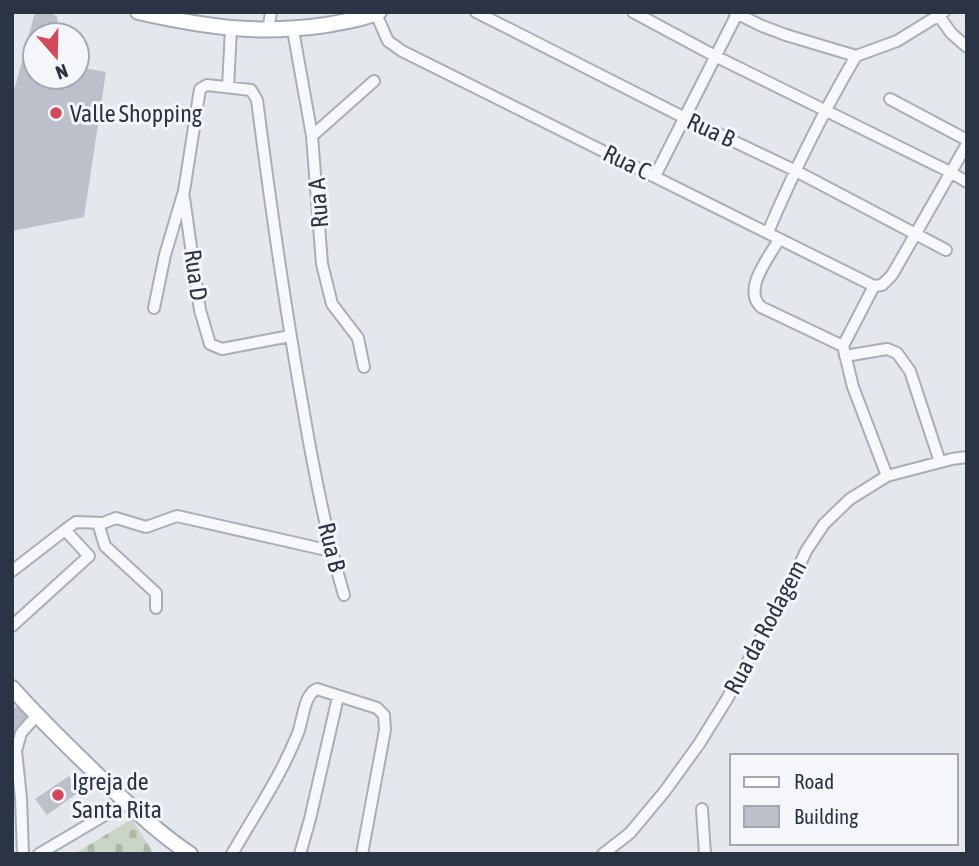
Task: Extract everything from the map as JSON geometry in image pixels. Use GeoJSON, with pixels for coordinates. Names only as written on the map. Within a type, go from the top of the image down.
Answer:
{"type":"FeatureCollection","features":[{"type":"Feature","properties":{"kind":"main road"},"geometry":{"type":"LineString","coordinates":[[140,12],[190,24],[231,30],[268,31],[293,30],[377,13]]}},
{"type":"Feature","properties":{"kind":"main road"},"geometry":{"type":"LineString","coordinates":[[12,688],[127,802],[183,851]]}},
{"type":"Feature","properties":{"kind":"street"},"geometry":{"type":"LineString","coordinates":[[268,31],[271,12]]}},
{"type":"Feature","properties":{"kind":"street","name":"Rua B"},"geometry":{"type":"LineString","coordinates":[[476,12],[794,170],[946,250]]}},
{"type":"Feature","properties":{"kind":"street"},"geometry":{"type":"LineString","coordinates":[[633,12],[967,182]]}},
{"type":"Feature","properties":{"kind":"street","name":"Rua C"},"geometry":{"type":"LineString","coordinates":[[377,13],[388,41],[393,46],[874,286]]}},
{"type":"Feature","properties":{"kind":"street"},"geometry":{"type":"LineString","coordinates":[[654,176],[736,13],[786,36],[856,56],[897,41],[941,14],[951,33],[967,47]]}},
{"type":"Feature","properties":{"kind":"street"},"geometry":{"type":"LineString","coordinates":[[154,308],[184,191],[200,92],[202,87],[207,85],[228,87],[231,30]]}},
{"type":"Feature","properties":{"kind":"street","name":"Rua A"},"geometry":{"type":"LineString","coordinates":[[293,30],[312,136],[324,273],[332,304],[356,332],[364,367]]}},
{"type":"Feature","properties":{"kind":"street"},"geometry":{"type":"LineString","coordinates":[[768,232],[794,170],[824,110],[856,56]]}},
{"type":"Feature","properties":{"kind":"street"},"geometry":{"type":"LineString","coordinates":[[312,136],[374,81]]}},
{"type":"Feature","properties":{"kind":"street","name":"Rua B"},"geometry":{"type":"LineString","coordinates":[[228,87],[248,89],[257,100],[276,254],[290,336],[331,551],[344,595]]}},
{"type":"Feature","properties":{"kind":"street"},"geometry":{"type":"LineString","coordinates":[[887,477],[853,387],[844,351],[874,286],[882,285],[892,275],[967,142],[890,99]]}},
{"type":"Feature","properties":{"kind":"street","name":"Rua D"},"geometry":{"type":"LineString","coordinates":[[184,191],[206,333],[210,344],[222,349],[290,336]]}},
{"type":"Feature","properties":{"kind":"street"},"geometry":{"type":"LineString","coordinates":[[779,239],[754,285],[752,295],[755,301],[761,307],[844,351],[887,349],[897,353],[910,372],[940,462]]}},
{"type":"Feature","properties":{"kind":"street","name":"Rua da Rodagem"},"geometry":{"type":"LineString","coordinates":[[603,854],[630,833],[699,744],[792,582],[806,551],[824,524],[850,499],[887,477],[967,457]]}},
{"type":"Feature","properties":{"kind":"street"},"geometry":{"type":"LineString","coordinates":[[12,571],[76,522],[98,523],[119,518],[146,527],[177,516],[331,551]]}},
{"type":"Feature","properties":{"kind":"street"},"geometry":{"type":"LineString","coordinates":[[98,523],[103,542],[129,570],[156,593],[156,608]]}},
{"type":"Feature","properties":{"kind":"street"},"geometry":{"type":"LineString","coordinates":[[65,530],[89,556]]}},
{"type":"Feature","properties":{"kind":"street"},"geometry":{"type":"LineString","coordinates":[[12,626],[103,542]]}},
{"type":"Feature","properties":{"kind":"street"},"geometry":{"type":"LineString","coordinates":[[232,854],[276,782],[300,729],[311,691],[317,689],[377,708],[384,715],[386,730],[362,854]]}},
{"type":"Feature","properties":{"kind":"street"},"geometry":{"type":"LineString","coordinates":[[300,854],[338,697]]}},
{"type":"Feature","properties":{"kind":"street"},"geometry":{"type":"LineString","coordinates":[[23,854],[16,751],[21,733],[37,715]]}},
{"type":"Feature","properties":{"kind":"street"},"geometry":{"type":"LineString","coordinates":[[39,854],[127,802]]}},
{"type":"Feature","properties":{"kind":"street"},"geometry":{"type":"LineString","coordinates":[[702,809],[705,854]]}},
{"type":"Feature","properties":{"kind":"green space"},"geometry":{"type":"Polygon","coordinates":[[[132,819],[154,854],[74,854],[132,819]]]}},
{"type":"Feature","properties":{"kind":"building","name":"Valle Shopping"},"geometry":{"type":"Polygon","coordinates":[[[35,12],[47,12],[57,16],[58,21],[33,21],[35,12]]]}},
{"type":"Feature","properties":{"kind":"building","name":"Valle Shopping"},"geometry":{"type":"Polygon","coordinates":[[[21,64],[21,91],[91,91],[91,69],[106,72],[84,217],[12,231],[12,88],[15,87],[21,64]]]}},
{"type":"Feature","properties":{"kind":"building"},"geometry":{"type":"Polygon","coordinates":[[[19,706],[30,717],[12,738],[12,709],[19,706]]]}},
{"type":"Feature","properties":{"kind":"building","name":"Igreja de Santa Rita"},"geometry":{"type":"Polygon","coordinates":[[[69,776],[80,791],[47,815],[35,799],[69,776]]]}},
{"type":"Feature","properties":{"kind":"place","name":"Valle Shopping"},"geometry":{"type":"Point","coordinates":[56,113]}},
{"type":"Feature","properties":{"kind":"place","name":"Igreja de Santa Rita"},"geometry":{"type":"Point","coordinates":[58,795]}}]}
